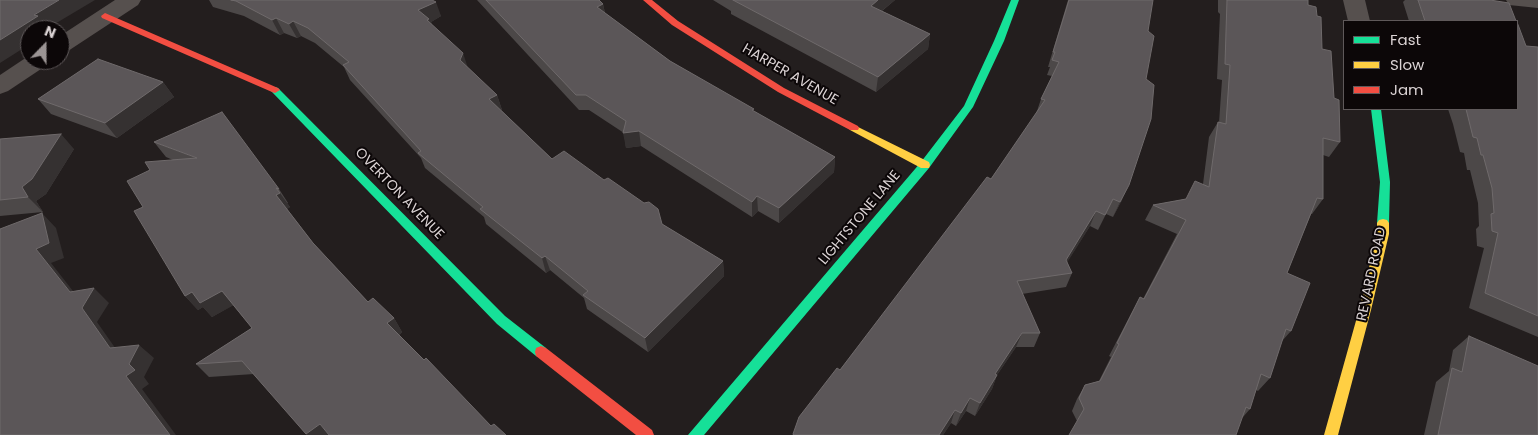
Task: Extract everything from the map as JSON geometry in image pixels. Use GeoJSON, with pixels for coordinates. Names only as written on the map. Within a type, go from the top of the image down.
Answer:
{"type":"FeatureCollection","features":[{"type":"Feature","properties":{"kind":"street"},"geometry":{"type":"LineString","coordinates":[[70,39],[130,0]]}},
{"type":"Feature","properties":{"kind":"street","name":"HARPER AVENUE"},"geometry":{"type":"LineString","coordinates":[[647,0],[675,23],[781,90],[925,165]]}},
{"type":"Feature","properties":{"kind":"street","name":"LIGHTSTONE LANE"},"geometry":{"type":"LineString","coordinates":[[694,435],[925,165],[968,107],[999,41],[1015,0]]}},
{"type":"Feature","properties":{"kind":"street"},"geometry":{"type":"LineString","coordinates":[[1354,0],[1359,20]]}},
{"type":"Feature","properties":{"kind":"street"},"geometry":{"type":"LineString","coordinates":[[1517,0],[1538,2]]}},
{"type":"Feature","properties":{"kind":"street","name":"OVERTON AVENUE"},"geometry":{"type":"LineString","coordinates":[[104,16],[274,89],[501,320],[647,435]]}},
{"type":"Feature","properties":{"kind":"street"},"geometry":{"type":"LineString","coordinates":[[0,86],[23,70]]}},
{"type":"Feature","properties":{"kind":"street","name":"REVARD ROAD"},"geometry":{"type":"LineString","coordinates":[[1331,435],[1365,310],[1383,234],[1385,182],[1376,110]]}},
{"type":"Feature","properties":{"kind":"building"},"geometry":{"type":"Polygon","coordinates":[[[0,0],[59,0],[34,15],[38,16],[32,20],[20,20],[20,27],[0,40],[0,0]]]}},
{"type":"Feature","properties":{"kind":"building"},"geometry":{"type":"Polygon","coordinates":[[[231,0],[432,0],[436,2],[418,10],[463,53],[460,60],[497,95],[489,99],[552,159],[564,151],[604,180],[608,178],[644,203],[649,202],[658,209],[662,224],[723,261],[645,338],[583,295],[588,291],[545,256],[542,258],[480,209],[483,207],[418,153],[421,151],[343,65],[349,62],[308,28],[293,21],[289,24],[276,18],[272,20],[231,0]]]}},
{"type":"Feature","properties":{"kind":"building"},"geometry":{"type":"Polygon","coordinates":[[[486,0],[599,0],[603,4],[597,7],[670,61],[835,157],[779,208],[757,196],[752,202],[639,131],[623,133],[626,121],[586,95],[576,95],[486,0]]]}},
{"type":"Feature","properties":{"kind":"building"},"geometry":{"type":"Polygon","coordinates":[[[733,0],[878,0],[871,6],[930,34],[878,77],[733,0]]]}},
{"type":"Feature","properties":{"kind":"building"},"geometry":{"type":"Polygon","coordinates":[[[1069,0],[1153,0],[1148,31],[1154,36],[1146,79],[1154,85],[1151,119],[1129,185],[1120,202],[1113,199],[1105,215],[1096,211],[1066,260],[1072,273],[1017,281],[1040,333],[1022,333],[995,374],[997,375],[980,403],[970,398],[961,413],[955,410],[939,435],[794,435],[799,417],[837,368],[840,370],[987,177],[991,179],[1045,100],[1041,99],[1059,62],[1052,60],[1055,52],[1053,52],[1069,0]]]}},
{"type":"Feature","properties":{"kind":"building"},"geometry":{"type":"Polygon","coordinates":[[[1227,0],[1308,0],[1308,5],[1316,7],[1317,16],[1321,17],[1322,49],[1331,51],[1334,98],[1339,100],[1340,142],[1323,138],[1323,199],[1317,198],[1287,273],[1310,283],[1291,331],[1286,329],[1270,378],[1261,374],[1250,409],[1246,407],[1236,435],[1069,435],[1084,409],[1079,398],[1085,385],[1100,381],[1140,297],[1144,299],[1186,220],[1153,205],[1186,199],[1195,181],[1209,187],[1218,122],[1226,124],[1230,65],[1225,64],[1227,0]]]}},
{"type":"Feature","properties":{"kind":"building"},"geometry":{"type":"Polygon","coordinates":[[[1418,0],[1490,0],[1509,3],[1516,20],[1425,20],[1418,0]]]}},
{"type":"Feature","properties":{"kind":"building"},"geometry":{"type":"Polygon","coordinates":[[[1518,25],[1526,46],[1538,47],[1538,316],[1485,293],[1498,233],[1492,231],[1491,214],[1494,213],[1492,188],[1477,138],[1473,137],[1466,110],[1518,110],[1518,25]]]}},
{"type":"Feature","properties":{"kind":"building"},"geometry":{"type":"Polygon","coordinates":[[[98,59],[163,82],[105,123],[38,99],[98,59]]]}},
{"type":"Feature","properties":{"kind":"building"},"geometry":{"type":"Polygon","coordinates":[[[222,112],[279,189],[276,188],[280,193],[276,195],[313,243],[368,302],[373,298],[394,318],[387,323],[424,360],[426,358],[491,426],[494,424],[506,435],[329,435],[320,424],[306,434],[242,361],[196,364],[252,328],[222,291],[200,303],[192,292],[185,296],[134,211],[143,207],[127,181],[150,170],[145,162],[197,158],[154,142],[222,112]]]}},
{"type":"Feature","properties":{"kind":"building"},"geometry":{"type":"Polygon","coordinates":[[[61,134],[32,179],[22,187],[28,197],[0,200],[0,139],[61,134]]]}},
{"type":"Feature","properties":{"kind":"building"},"geometry":{"type":"Polygon","coordinates":[[[42,213],[49,243],[36,249],[70,292],[94,288],[82,308],[110,348],[139,345],[129,364],[135,370],[126,376],[170,435],[0,435],[0,229],[42,213]]]}},
{"type":"Feature","properties":{"kind":"building"},"geometry":{"type":"Polygon","coordinates":[[[1469,336],[1538,366],[1538,435],[1438,435],[1452,368],[1462,372],[1469,336]]]}},
{"type":"Feature","properties":{"kind":"traffic: fast"},"geometry":{"type":"LineString","coordinates":[[695,435],[925,165],[968,107],[999,41],[1015,0]]}},
{"type":"Feature","properties":{"kind":"traffic: fast"},"geometry":{"type":"LineString","coordinates":[[275,90],[501,320],[541,352]]}},
{"type":"Feature","properties":{"kind":"traffic: fast"},"geometry":{"type":"LineString","coordinates":[[1376,110],[1385,182],[1383,223]]}},
{"type":"Feature","properties":{"kind":"traffic: slow"},"geometry":{"type":"LineString","coordinates":[[854,128],[925,165]]}},
{"type":"Feature","properties":{"kind":"traffic: slow"},"geometry":{"type":"LineString","coordinates":[[1331,435],[1365,310],[1383,234],[1383,223]]}},
{"type":"Feature","properties":{"kind":"traffic: jam"},"geometry":{"type":"LineString","coordinates":[[647,0],[675,23],[781,90],[854,128]]}},
{"type":"Feature","properties":{"kind":"traffic: jam"},"geometry":{"type":"LineString","coordinates":[[105,16],[275,90]]}},
{"type":"Feature","properties":{"kind":"traffic: jam"},"geometry":{"type":"LineString","coordinates":[[541,352],[647,435]]}}]}
